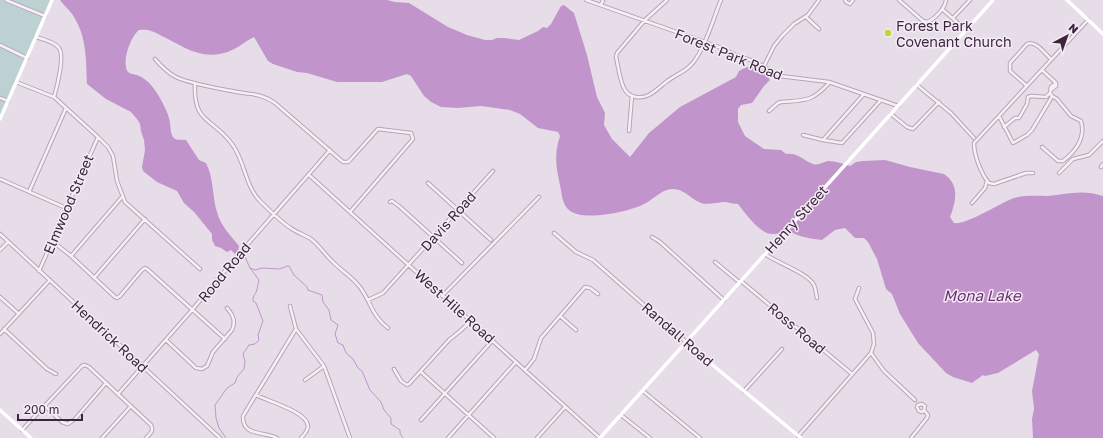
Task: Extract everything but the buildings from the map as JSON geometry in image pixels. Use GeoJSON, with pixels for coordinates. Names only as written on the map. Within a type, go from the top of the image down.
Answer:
{"type":"FeatureCollection","features":[{"type":"Feature","properties":{"kind":"street"},"geometry":{"type":"LineString","coordinates":[[6,0],[45,16]]}},
{"type":"Feature","properties":{"kind":"street"},"geometry":{"type":"LineString","coordinates":[[0,119],[52,0]]}},
{"type":"Feature","properties":{"kind":"street","name":"Forest Park Road"},"geometry":{"type":"LineString","coordinates":[[586,0],[645,20],[754,61],[780,76],[829,82],[898,106]]}},
{"type":"Feature","properties":{"kind":"street"},"geometry":{"type":"LineString","coordinates":[[601,5],[602,0]]}},
{"type":"Feature","properties":{"kind":"street"},"geometry":{"type":"LineString","coordinates":[[667,0],[645,20],[617,53],[616,57],[624,88],[632,96],[639,98],[648,96],[671,78],[686,70],[697,58],[705,42],[721,0]]}},
{"type":"Feature","properties":{"kind":"street"},"geometry":{"type":"LineString","coordinates":[[764,66],[774,46],[782,36],[794,24],[806,17],[820,0]]}},
{"type":"Feature","properties":{"kind":"street"},"geometry":{"type":"LineString","coordinates":[[846,0],[846,2],[850,4],[853,0]]}},
{"type":"Feature","properties":{"kind":"street"},"geometry":{"type":"LineString","coordinates":[[899,0],[923,21],[927,22],[942,9],[946,0]]}},
{"type":"Feature","properties":{"kind":"street"},"geometry":{"type":"LineString","coordinates":[[953,18],[970,0]]}},
{"type":"Feature","properties":{"kind":"street","name":"Henry Street"},"geometry":{"type":"LineString","coordinates":[[600,438],[993,0]]}},
{"type":"Feature","properties":{"kind":"street"},"geometry":{"type":"LineString","coordinates":[[1067,0],[1103,34]]}},
{"type":"Feature","properties":{"kind":"street"},"geometry":{"type":"LineString","coordinates":[[942,9],[966,30]]}},
{"type":"Feature","properties":{"kind":"street"},"geometry":{"type":"LineString","coordinates":[[806,17],[819,29]]}},
{"type":"Feature","properties":{"kind":"street"},"geometry":{"type":"LineString","coordinates":[[1033,173],[1026,173],[994,184],[988,182],[977,158],[974,142],[1088,20]]}},
{"type":"Feature","properties":{"kind":"street"},"geometry":{"type":"LineString","coordinates":[[36,37],[57,46],[60,49],[61,61],[54,97]]}},
{"type":"Feature","properties":{"kind":"street"},"geometry":{"type":"LineString","coordinates":[[1027,86],[1010,71],[1010,63],[1027,44],[1031,42],[1035,44],[1051,60]]}},
{"type":"Feature","properties":{"kind":"street"},"geometry":{"type":"LineString","coordinates":[[0,45],[27,58]]}},
{"type":"Feature","properties":{"kind":"street"},"geometry":{"type":"LineString","coordinates":[[155,59],[177,78],[238,93],[256,94],[266,97],[275,103],[343,162],[348,162],[378,129],[411,133],[413,139],[350,212]]}},
{"type":"Feature","properties":{"kind":"street"},"geometry":{"type":"LineString","coordinates":[[1004,128],[1015,118],[1019,118],[1028,104],[1028,97],[1046,97],[1050,92],[1051,87],[1056,83],[1042,70]]}},
{"type":"Feature","properties":{"kind":"street"},"geometry":{"type":"LineString","coordinates":[[16,82],[54,97],[108,147],[113,156],[117,181],[122,197],[129,207],[145,219],[200,269]]}},
{"type":"Feature","properties":{"kind":"street"},"geometry":{"type":"LineString","coordinates":[[770,111],[781,102],[804,101],[813,98],[821,92],[829,82]]}},
{"type":"Feature","properties":{"kind":"street"},"geometry":{"type":"LineString","coordinates":[[195,83],[194,97],[196,107],[201,115],[222,133],[233,145],[255,195],[292,229],[311,239],[335,264],[360,286],[376,317],[388,328]]}},
{"type":"Feature","properties":{"kind":"street"},"geometry":{"type":"LineString","coordinates":[[917,85],[951,113],[974,138]]}},
{"type":"Feature","properties":{"kind":"street"},"geometry":{"type":"LineString","coordinates":[[1042,147],[1058,160],[1063,161],[1074,151],[1083,136],[1081,121],[1071,116],[1050,92]]}},
{"type":"Feature","properties":{"kind":"street"},"geometry":{"type":"LineString","coordinates":[[823,140],[864,94]]}},
{"type":"Feature","properties":{"kind":"street"},"geometry":{"type":"LineString","coordinates":[[629,131],[632,96]]}},
{"type":"Feature","properties":{"kind":"street"},"geometry":{"type":"LineString","coordinates":[[999,116],[1013,143],[1027,135],[1032,130],[1052,96]]}},
{"type":"Feature","properties":{"kind":"street"},"geometry":{"type":"LineString","coordinates":[[0,98],[8,101]]}},
{"type":"Feature","properties":{"kind":"street"},"geometry":{"type":"LineString","coordinates":[[804,135],[842,143],[881,100]]}},
{"type":"Feature","properties":{"kind":"street"},"geometry":{"type":"LineString","coordinates":[[891,114],[907,127],[913,129],[939,102]]}},
{"type":"Feature","properties":{"kind":"street"},"geometry":{"type":"LineString","coordinates":[[29,192],[66,108]]}},
{"type":"Feature","properties":{"kind":"street","name":"Elmwood Street"},"geometry":{"type":"LineString","coordinates":[[39,271],[98,137]]}},
{"type":"Feature","properties":{"kind":"street"},"geometry":{"type":"LineString","coordinates":[[1059,173],[1073,159],[1089,155],[1103,141]]}},
{"type":"Feature","properties":{"kind":"street","name":"Rood Road"},"geometry":{"type":"LineString","coordinates":[[118,394],[330,150]]}},
{"type":"Feature","properties":{"kind":"street","name":"Davis Road"},"geometry":{"type":"LineString","coordinates":[[368,300],[381,294],[493,171]]}},
{"type":"Feature","properties":{"kind":"street","name":"West Hile Road"},"geometry":{"type":"LineString","coordinates":[[309,175],[600,438]]}},
{"type":"Feature","properties":{"kind":"street"},"geometry":{"type":"LineString","coordinates":[[0,179],[66,208]]}},
{"type":"Feature","properties":{"kind":"street"},"geometry":{"type":"LineString","coordinates":[[972,203],[988,182]]}},
{"type":"Feature","properties":{"kind":"street"},"geometry":{"type":"LineString","coordinates":[[428,183],[491,240]]}},
{"type":"Feature","properties":{"kind":"street"},"geometry":{"type":"LineString","coordinates":[[71,256],[122,197]]}},
{"type":"Feature","properties":{"kind":"street"},"geometry":{"type":"LineString","coordinates":[[442,296],[539,197]]}},
{"type":"Feature","properties":{"kind":"street"},"geometry":{"type":"LineString","coordinates":[[390,202],[392,201],[399,206],[462,263]]}},
{"type":"Feature","properties":{"kind":"street"},"geometry":{"type":"LineString","coordinates":[[94,278],[145,219]]}},
{"type":"Feature","properties":{"kind":"street","name":"Randall Road"},"geometry":{"type":"LineString","coordinates":[[554,233],[578,254],[587,256],[592,260],[686,343],[800,437]]}},
{"type":"Feature","properties":{"kind":"street","name":"Hendrick Road"},"geometry":{"type":"LineString","coordinates":[[0,234],[220,438]]}},
{"type":"Feature","properties":{"kind":"street"},"geometry":{"type":"LineString","coordinates":[[652,237],[660,242],[725,300]]}},
{"type":"Feature","properties":{"kind":"street"},"geometry":{"type":"LineString","coordinates":[[52,241],[71,256],[117,298],[144,268],[148,269],[225,339]]}},
{"type":"Feature","properties":{"kind":"street"},"geometry":{"type":"LineString","coordinates":[[0,250],[8,242]]}},
{"type":"Feature","properties":{"kind":"street"},"geometry":{"type":"LineString","coordinates":[[765,254],[811,281],[817,298]]}},
{"type":"Feature","properties":{"kind":"street","name":"Ross Road"},"geometry":{"type":"LineString","coordinates":[[715,262],[852,374]]}},
{"type":"Feature","properties":{"kind":"street"},"geometry":{"type":"LineString","coordinates":[[0,334],[50,280]]}},
{"type":"Feature","properties":{"kind":"street"},"geometry":{"type":"LineString","coordinates":[[525,370],[534,359],[541,338],[585,287],[590,288],[598,294]]}},
{"type":"Feature","properties":{"kind":"street"},"geometry":{"type":"LineString","coordinates":[[800,437],[871,353],[874,344],[873,333],[855,299],[859,288]]}},
{"type":"Feature","properties":{"kind":"street"},"geometry":{"type":"LineString","coordinates":[[0,297],[19,314]]}},
{"type":"Feature","properties":{"kind":"street"},"geometry":{"type":"LineString","coordinates":[[290,306],[296,329],[324,366],[350,438]]}},
{"type":"Feature","properties":{"kind":"street"},"geometry":{"type":"LineString","coordinates":[[166,340],[196,368],[202,369],[207,366],[213,352],[234,326],[232,314],[227,308]]}},
{"type":"Feature","properties":{"kind":"street"},"geometry":{"type":"LineString","coordinates":[[560,316],[576,330]]}},
{"type":"Feature","properties":{"kind":"street"},"geometry":{"type":"LineString","coordinates":[[394,369],[401,381],[407,385],[421,372],[449,340],[471,321]]}},
{"type":"Feature","properties":{"kind":"street"},"geometry":{"type":"LineString","coordinates":[[4,329],[47,369],[56,374]]}},
{"type":"Feature","properties":{"kind":"street"},"geometry":{"type":"LineString","coordinates":[[277,438],[251,431],[244,424],[243,416],[296,329]]}},
{"type":"Feature","properties":{"kind":"street"},"geometry":{"type":"LineString","coordinates":[[421,420],[492,340]]}},
{"type":"Feature","properties":{"kind":"street"},"geometry":{"type":"LineString","coordinates":[[744,391],[782,349]]}},
{"type":"Feature","properties":{"kind":"street"},"geometry":{"type":"LineString","coordinates":[[871,353],[884,371],[915,400]]}},
{"type":"Feature","properties":{"kind":"street"},"geometry":{"type":"LineString","coordinates":[[448,438],[516,362]]}},
{"type":"Feature","properties":{"kind":"street"},"geometry":{"type":"LineString","coordinates":[[22,430],[64,384],[82,366],[85,365],[89,367],[151,425],[151,432],[146,438]]}},
{"type":"Feature","properties":{"kind":"street"},"geometry":{"type":"LineString","coordinates":[[305,380],[311,374],[324,366]]}},
{"type":"Feature","properties":{"kind":"street"},"geometry":{"type":"LineString","coordinates":[[421,372],[493,438]]}},
{"type":"Feature","properties":{"kind":"street"},"geometry":{"type":"LineString","coordinates":[[45,406],[62,422],[68,424],[75,419],[106,384]]}},
{"type":"Feature","properties":{"kind":"street"},"geometry":{"type":"LineString","coordinates":[[643,391],[700,438]]}},
{"type":"Feature","properties":{"kind":"street"},"geometry":{"type":"LineString","coordinates":[[256,395],[292,410],[307,422],[308,428],[301,438]]}},
{"type":"Feature","properties":{"kind":"street"},"geometry":{"type":"LineString","coordinates":[[102,438],[131,406]]}},
{"type":"Feature","properties":{"kind":"street"},"geometry":{"type":"LineString","coordinates":[[537,438],[565,407]]}},
{"type":"Feature","properties":{"kind":"street"},"geometry":{"type":"LineString","coordinates":[[0,410],[31,438]]}},
{"type":"Feature","properties":{"kind":"street"},"geometry":{"type":"LineString","coordinates":[[911,438],[927,418],[928,415],[924,410]]}},
{"type":"Feature","properties":{"kind":"street"},"geometry":{"type":"LineString","coordinates":[[622,415],[650,438]]}},
{"type":"Feature","properties":{"kind":"shaded area"},"geometry":{"type":"Polygon","coordinates":[[[0,0],[52,0],[0,119],[0,0]]]}},
{"type":"Feature","properties":{"kind":"water","name":"Mona Lake"},"geometry":{"type":"Polygon","coordinates":[[[60,0],[387,0],[409,3],[448,27],[467,35],[485,40],[504,38],[519,40],[543,27],[547,28],[551,24],[561,6],[564,5],[574,13],[587,55],[597,97],[605,113],[604,125],[612,139],[630,157],[649,133],[680,107],[736,77],[739,71],[744,68],[749,66],[757,66],[767,75],[770,80],[752,103],[741,105],[738,109],[738,122],[745,136],[764,149],[781,150],[786,154],[797,155],[815,164],[828,161],[850,166],[856,162],[885,160],[944,174],[953,183],[955,188],[954,205],[950,217],[954,223],[967,221],[1018,197],[1048,196],[1082,192],[1103,196],[1103,438],[1033,438],[1032,419],[1034,409],[1032,391],[1039,354],[1036,350],[998,373],[985,376],[983,375],[972,383],[953,377],[946,373],[918,343],[900,314],[892,294],[886,289],[877,259],[868,242],[864,238],[855,238],[845,228],[835,230],[822,240],[792,233],[767,233],[753,222],[738,204],[726,202],[708,204],[702,203],[676,189],[664,191],[646,203],[635,208],[616,213],[594,216],[575,214],[567,208],[562,198],[556,163],[560,136],[558,132],[538,128],[520,114],[510,110],[481,106],[458,108],[441,107],[431,102],[424,96],[411,76],[407,74],[382,82],[337,82],[307,73],[297,72],[268,61],[254,37],[228,52],[215,55],[206,55],[183,47],[153,31],[139,30],[130,43],[126,56],[126,68],[129,73],[137,75],[150,84],[160,98],[167,113],[171,133],[174,138],[178,140],[186,140],[199,160],[206,163],[209,169],[218,217],[239,246],[238,251],[235,254],[231,250],[227,252],[215,246],[212,240],[212,234],[194,212],[184,203],[177,191],[157,182],[143,171],[142,167],[145,150],[140,124],[131,112],[106,99],[87,84],[84,41],[73,15],[60,0]]]}},
{"type":"Feature","properties":{"kind":"waterway"},"geometry":{"type":"LineString","coordinates":[[226,438],[219,428],[216,418],[215,405],[227,388],[235,383],[237,377],[244,369],[245,362],[243,354],[249,345],[255,344],[259,340],[258,335],[263,321],[256,303],[253,301],[259,280],[250,268],[245,257],[241,257]]}},
{"type":"Feature","properties":{"kind":"waterway"},"geometry":{"type":"LineString","coordinates":[[250,268],[255,270],[262,268],[280,269],[289,266],[294,275],[307,287],[308,290],[322,295],[323,302],[329,310],[331,320],[338,325],[335,334],[338,343],[343,345],[346,353],[353,359],[358,368],[362,371],[370,390],[381,402],[384,410],[391,418],[391,424],[400,430],[403,438]]}},
{"type":"Feature","properties":{"kind":"place","name":"Forest Park Covenant Church"},"geometry":{"type":"Point","coordinates":[888,33]}}]}
